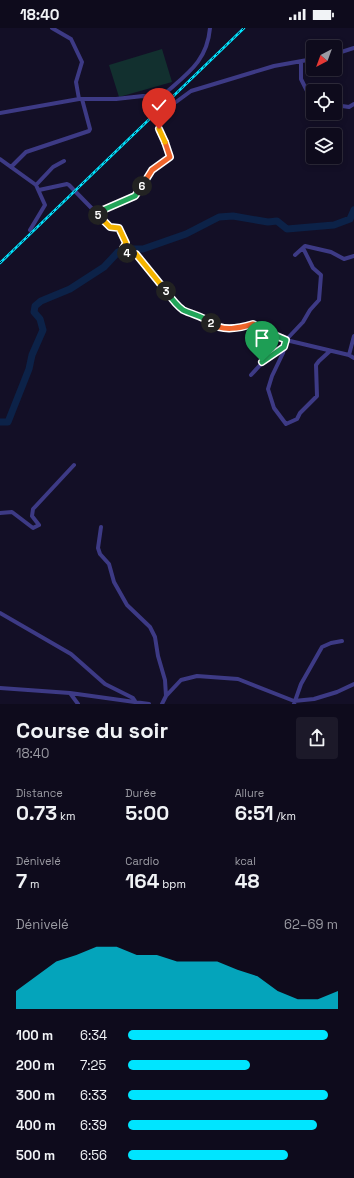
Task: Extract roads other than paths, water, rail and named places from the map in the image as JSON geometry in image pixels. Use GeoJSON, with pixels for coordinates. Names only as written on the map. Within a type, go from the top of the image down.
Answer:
{"type":"FeatureCollection","features":[{"type":"Feature","properties":{"kind":"street"},"geometry":{"type":"LineString","coordinates":[[10,167],[26,152],[90,130],[76,82],[82,62],[71,39],[52,28]]}},
{"type":"Feature","properties":{"kind":"street"},"geometry":{"type":"LineString","coordinates":[[161,97],[197,65],[205,53],[210,28]]}},
{"type":"Feature","properties":{"kind":"street"},"geometry":{"type":"LineString","coordinates":[[342,52],[354,48]]}},
{"type":"Feature","properties":{"kind":"street"},"geometry":{"type":"LineString","coordinates":[[0,113],[41,104],[81,99],[116,99],[143,96],[161,97],[170,102],[176,102],[191,91],[274,66],[306,61]]}},
{"type":"Feature","properties":{"kind":"street"},"geometry":{"type":"LineString","coordinates":[[302,62],[301,79],[306,89]]}},
{"type":"Feature","properties":{"kind":"street"},"geometry":{"type":"LineString","coordinates":[[96,213],[135,196],[152,170],[170,157],[164,136],[158,124],[158,117],[170,102]]}},
{"type":"Feature","properties":{"kind":"street"},"geometry":{"type":"LineString","coordinates":[[342,106],[349,107],[354,104]]}},
{"type":"Feature","properties":{"kind":"street"},"geometry":{"type":"LineString","coordinates":[[0,159],[36,185],[39,190],[45,206],[30,230]]}},
{"type":"Feature","properties":{"kind":"street"},"geometry":{"type":"LineString","coordinates":[[36,185],[55,165],[64,161]]}},
{"type":"Feature","properties":{"kind":"street"},"geometry":{"type":"LineString","coordinates":[[39,190],[67,184],[70,185],[110,227],[119,228],[126,243],[123,250],[136,254],[174,302],[184,310],[203,317],[216,327],[236,329],[253,324],[286,340],[349,355],[354,358]]}},
{"type":"Feature","properties":{"kind":"street"},"geometry":{"type":"LineString","coordinates":[[295,255],[303,248],[309,247],[331,252],[344,259],[354,256]]}},
{"type":"Feature","properties":{"kind":"street"},"geometry":{"type":"LineString","coordinates":[[303,248],[313,268],[321,275],[321,294],[319,300],[310,310],[307,317],[286,340],[268,388],[274,408],[286,424],[297,419],[300,412],[317,396],[316,365],[330,351]]}},
{"type":"Feature","properties":{"kind":"street"},"geometry":{"type":"LineString","coordinates":[[349,355],[354,336]]}},
{"type":"Feature","properties":{"kind":"street"},"geometry":{"type":"LineString","coordinates":[[251,374],[262,362],[284,347]]}},
{"type":"Feature","properties":{"kind":"street"},"geometry":{"type":"LineString","coordinates":[[0,513],[12,512],[33,528],[39,525],[32,516],[33,509],[74,465]]}},
{"type":"Feature","properties":{"kind":"street"},"geometry":{"type":"LineString","coordinates":[[101,527],[98,548],[100,554],[109,564],[114,582],[127,605],[150,626],[155,637],[165,680],[166,696]]}},
{"type":"Feature","properties":{"kind":"street"},"geometry":{"type":"LineString","coordinates":[[0,613],[77,658],[105,684],[135,701]]}},
{"type":"Feature","properties":{"kind":"street"},"geometry":{"type":"LineString","coordinates":[[294,703],[301,684],[322,647],[331,642],[342,641]]}},
{"type":"Feature","properties":{"kind":"street"},"geometry":{"type":"LineString","coordinates":[[162,704],[166,696],[181,680],[197,676],[238,679],[294,703],[337,692],[354,684]]}},
{"type":"Feature","properties":{"kind":"street"},"geometry":{"type":"LineString","coordinates":[[0,688],[70,693],[149,704]]}},
{"type":"Feature","properties":{"kind":"street"},"geometry":{"type":"LineString","coordinates":[[70,693],[78,704]]}},
{"type":"Feature","properties":{"kind":"waterway"},"geometry":{"type":"LineString","coordinates":[[0,422],[8,422],[29,369],[32,355],[43,330],[40,319],[34,312],[35,306],[41,301],[70,289],[104,267],[118,252],[129,249],[143,249],[186,234],[219,217],[233,216],[268,222],[277,221],[287,229],[334,225],[350,219],[354,210]]}},
{"type":"Feature","properties":{"kind":"railway"},"geometry":{"type":"LineString","coordinates":[[0,263],[244,28]]}}]}
